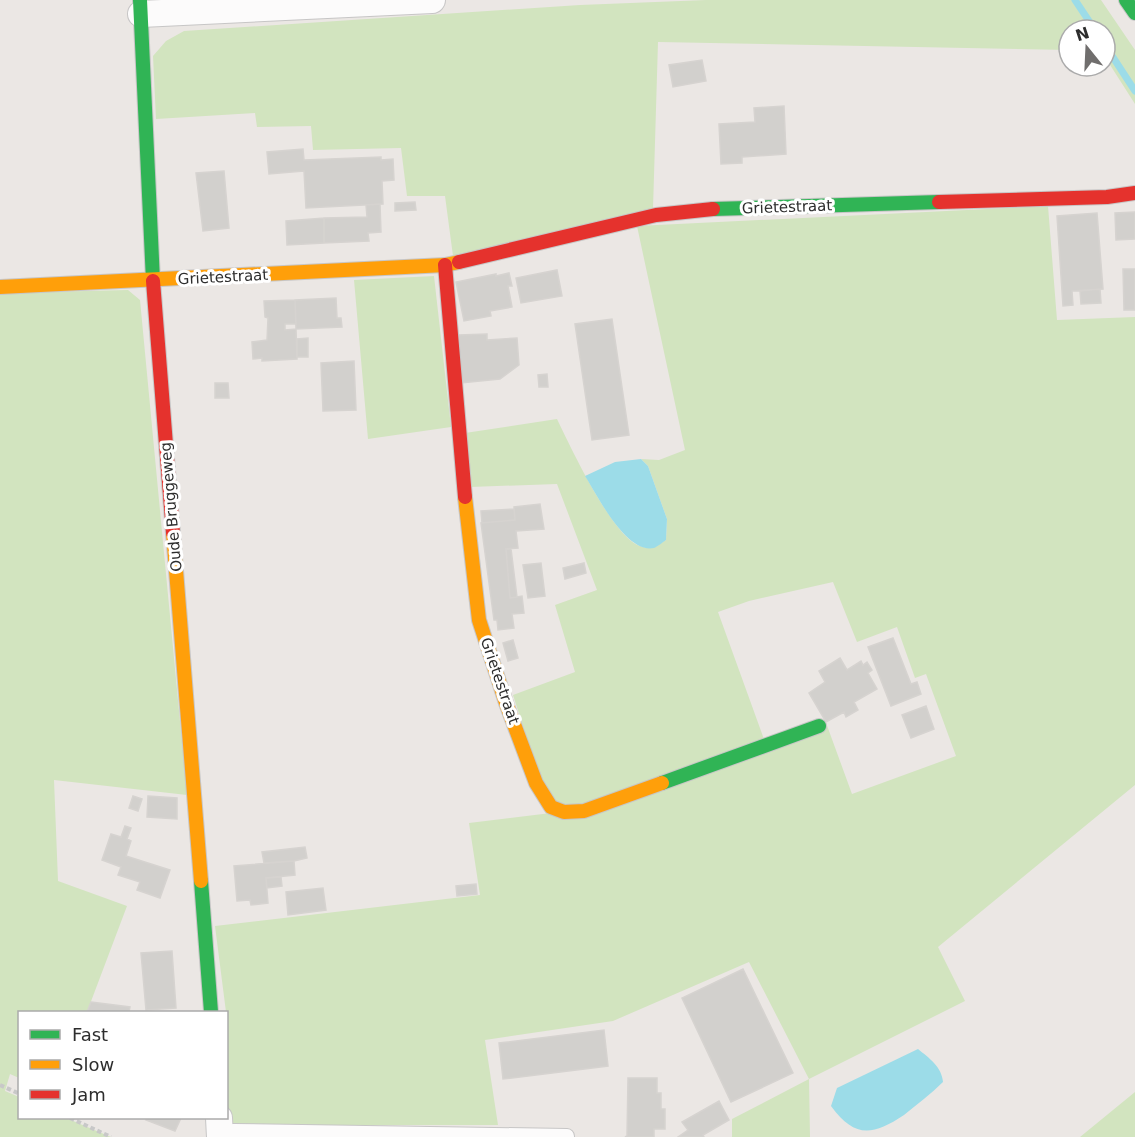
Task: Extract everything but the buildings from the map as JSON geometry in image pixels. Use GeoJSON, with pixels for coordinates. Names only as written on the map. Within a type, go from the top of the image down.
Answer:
{"type":"FeatureCollection","features":[{"type":"Feature","properties":{"kind":"main road"},"geometry":{"type":"LineString","coordinates":[[1126,0],[1135,13]]}},
{"type":"Feature","properties":{"kind":"main road","name":"Oude Bruggeweg"},"geometry":{"type":"LineString","coordinates":[[141,7],[153,281],[211,1011]]}},
{"type":"Feature","properties":{"kind":"main road","name":"Grietestraat"},"geometry":{"type":"LineString","coordinates":[[0,288],[445,265],[656,215],[705,209],[1096,198],[1135,194]]}},
{"type":"Feature","properties":{"kind":"main road","name":"Grietestraat"},"geometry":{"type":"LineString","coordinates":[[445,265],[466,507],[479,620],[506,703],[536,783],[552,807],[564,813],[584,811],[819,726]]}},
{"type":"Feature","properties":{"kind":"street"},"geometry":{"type":"LineString","coordinates":[[141,7],[432,0]]}},
{"type":"Feature","properties":{"kind":"lane"},"geometry":{"type":"LineString","coordinates":[[220,1129],[567,1136]]}},
{"type":"Feature","properties":{"kind":"path"},"geometry":{"type":"LineString","coordinates":[[0,1085],[18,1093]]}},
{"type":"Feature","properties":{"kind":"path"},"geometry":{"type":"LineString","coordinates":[[71,1119],[111,1137]]}},
{"type":"Feature","properties":{"kind":"green space"},"geometry":{"type":"Polygon","coordinates":[[[706,0],[1101,0],[1113,18],[1057,18],[1057,50],[658,42],[653,209],[453,256],[445,196],[407,196],[401,148],[313,150],[311,126],[257,127],[255,113],[156,119],[153,56],[166,41],[184,31],[580,5],[706,0]]]}},
{"type":"Feature","properties":{"kind":"green space"},"geometry":{"type":"Polygon","coordinates":[[[1117,24],[1135,50],[1135,104],[1117,76],[1117,24]]]}},
{"type":"Feature","properties":{"kind":"green space"},"geometry":{"type":"Polygon","coordinates":[[[1048,206],[1057,320],[1135,317],[1135,785],[938,947],[965,1001],[809,1079],[749,962],[613,1021],[485,1040],[498,1125],[227,1125],[228,1011],[226,1011],[215,926],[480,895],[469,823],[551,813],[513,695],[575,672],[555,605],[597,590],[557,484],[470,487],[465,433],[557,419],[593,490],[617,527],[629,539],[647,548],[666,540],[667,519],[648,466],[641,459],[659,460],[685,450],[637,226],[1048,206]],[[833,582],[749,601],[718,612],[765,742],[825,720],[852,794],[956,756],[926,674],[915,678],[897,627],[857,642],[833,582]]]}},
{"type":"Feature","properties":{"kind":"green space"},"geometry":{"type":"Polygon","coordinates":[[[434,276],[451,427],[368,439],[354,280],[434,276]]]}},
{"type":"Feature","properties":{"kind":"green space"},"geometry":{"type":"Polygon","coordinates":[[[128,290],[140,300],[187,795],[54,780],[58,881],[127,906],[87,1011],[18,1011],[18,1078],[10,1074],[5,1091],[18,1097],[18,1119],[68,1119],[111,1137],[0,1137],[0,293],[128,290]]]}},
{"type":"Feature","properties":{"kind":"green space"},"geometry":{"type":"Polygon","coordinates":[[[809,1079],[810,1137],[732,1137],[732,1119],[809,1079]]]}},
{"type":"Feature","properties":{"kind":"green space"},"geometry":{"type":"Polygon","coordinates":[[[1135,1092],[1135,1137],[1080,1137],[1135,1092]]]}},
{"type":"Feature","properties":{"kind":"water"},"geometry":{"type":"Polygon","coordinates":[[[641,459],[648,466],[667,519],[666,540],[654,548],[643,547],[623,533],[585,476],[615,462],[641,459]]]}},
{"type":"Feature","properties":{"kind":"water"},"geometry":{"type":"Polygon","coordinates":[[[918,1049],[938,1067],[943,1082],[904,1115],[882,1127],[864,1130],[847,1124],[831,1106],[837,1088],[918,1049]]]}},
{"type":"Feature","properties":{"kind":"waterway"},"geometry":{"type":"LineString","coordinates":[[1075,0],[1087,18]]}},
{"type":"Feature","properties":{"kind":"waterway"},"geometry":{"type":"LineString","coordinates":[[1117,63],[1135,91]]}},
{"type":"Feature","properties":{"kind":"traffic: fast"},"geometry":{"type":"LineString","coordinates":[[140,0],[153,281]]}},
{"type":"Feature","properties":{"kind":"traffic: fast"},"geometry":{"type":"LineString","coordinates":[[1126,0],[1135,13]]}},
{"type":"Feature","properties":{"kind":"traffic: fast"},"geometry":{"type":"LineString","coordinates":[[713,209],[939,202]]}},
{"type":"Feature","properties":{"kind":"traffic: fast"},"geometry":{"type":"LineString","coordinates":[[662,783],[819,726]]}},
{"type":"Feature","properties":{"kind":"traffic: fast"},"geometry":{"type":"LineString","coordinates":[[201,881],[211,1011]]}},
{"type":"Feature","properties":{"kind":"traffic: slow"},"geometry":{"type":"LineString","coordinates":[[0,287],[445,265],[459,262]]}},
{"type":"Feature","properties":{"kind":"traffic: slow"},"geometry":{"type":"LineString","coordinates":[[465,497],[479,620],[506,703],[536,783],[551,807],[564,812],[584,811],[662,783]]}},
{"type":"Feature","properties":{"kind":"traffic: slow"},"geometry":{"type":"LineString","coordinates":[[173,533],[201,881]]}},
{"type":"Feature","properties":{"kind":"traffic: jam"},"geometry":{"type":"LineString","coordinates":[[939,202],[1107,197],[1135,193]]}},
{"type":"Feature","properties":{"kind":"traffic: jam"},"geometry":{"type":"LineString","coordinates":[[459,262],[656,215],[713,209]]}},
{"type":"Feature","properties":{"kind":"traffic: jam"},"geometry":{"type":"LineString","coordinates":[[445,265],[465,497]]}},
{"type":"Feature","properties":{"kind":"traffic: jam"},"geometry":{"type":"LineString","coordinates":[[153,281],[173,533]]}}]}
